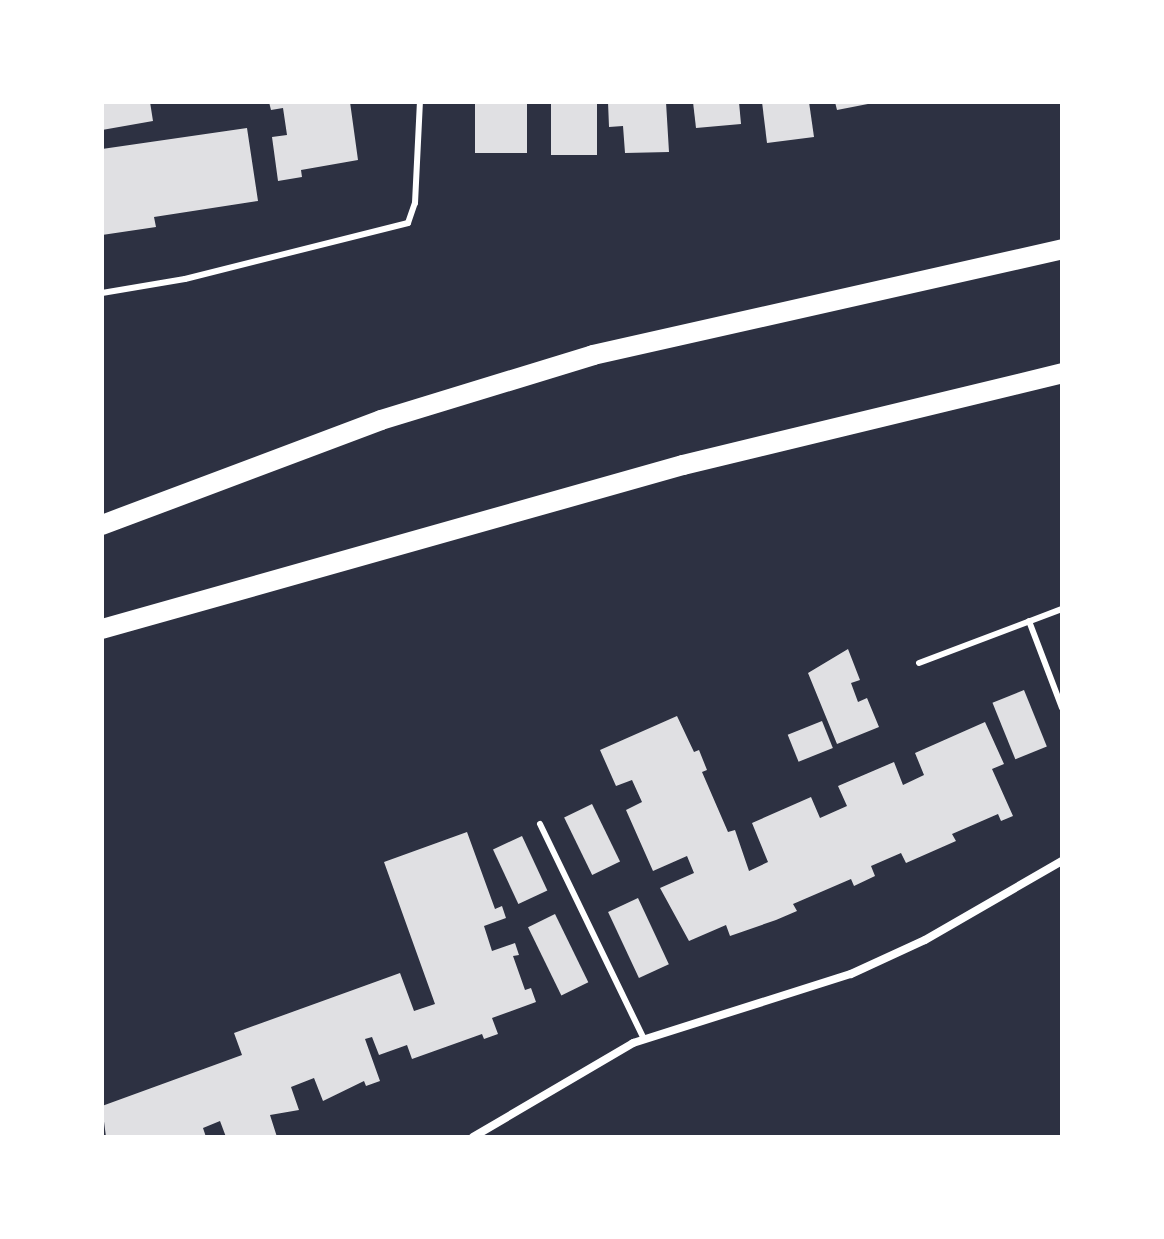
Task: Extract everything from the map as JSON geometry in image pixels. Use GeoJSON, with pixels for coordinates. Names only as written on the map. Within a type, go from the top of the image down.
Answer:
{"type":"FeatureCollection","features":[{"type":"Feature","properties":{"kind":"main road"},"geometry":{"type":"LineString","coordinates":[[102,525],[381,420],[593,355],[1062,249]]}},
{"type":"Feature","properties":{"kind":"main road"},"geometry":{"type":"LineString","coordinates":[[102,629],[683,465],[1062,373]]}},
{"type":"Feature","properties":{"kind":"street"},"geometry":{"type":"LineString","coordinates":[[473,1137],[644,1039],[851,974],[948,928],[1062,861]]}},
{"type":"Feature","properties":{"kind":"lane"},"geometry":{"type":"LineString","coordinates":[[102,293],[185,279],[408,223],[415,203],[420,102]]}},
{"type":"Feature","properties":{"kind":"lane"},"geometry":{"type":"LineString","coordinates":[[919,663],[1062,609]]}},
{"type":"Feature","properties":{"kind":"lane"},"geometry":{"type":"LineString","coordinates":[[1029,621],[1062,708]]}},
{"type":"Feature","properties":{"kind":"lane"},"geometry":{"type":"LineString","coordinates":[[540,824],[644,1039]]}},
{"type":"Feature","properties":{"kind":"building"},"geometry":{"type":"Polygon","coordinates":[[[102,102],[150,102],[153,121],[102,130],[102,102]]]}},
{"type":"Feature","properties":{"kind":"building"},"geometry":{"type":"Polygon","coordinates":[[[269,102],[350,102],[358,160],[301,170],[302,177],[278,181],[272,137],[287,135],[283,108],[271,110],[269,102]]]}},
{"type":"Feature","properties":{"kind":"building"},"geometry":{"type":"Polygon","coordinates":[[[475,102],[527,102],[527,153],[475,153],[475,102]]]}},
{"type":"Feature","properties":{"kind":"building"},"geometry":{"type":"Polygon","coordinates":[[[551,102],[597,102],[597,155],[551,155],[551,102]]]}},
{"type":"Feature","properties":{"kind":"building"},"geometry":{"type":"Polygon","coordinates":[[[608,102],[666,102],[669,152],[625,153],[623,126],[609,127],[608,102]]]}},
{"type":"Feature","properties":{"kind":"building"},"geometry":{"type":"Polygon","coordinates":[[[693,102],[739,102],[741,124],[696,128],[693,102]]]}},
{"type":"Feature","properties":{"kind":"building"},"geometry":{"type":"Polygon","coordinates":[[[762,102],[809,102],[814,137],[767,143],[762,102]]]}},
{"type":"Feature","properties":{"kind":"building"},"geometry":{"type":"Polygon","coordinates":[[[835,102],[873,102],[873,103],[837,110],[835,102]]]}},
{"type":"Feature","properties":{"kind":"building"},"geometry":{"type":"Polygon","coordinates":[[[247,128],[258,201],[154,217],[156,227],[102,235],[102,149],[247,128]]]}},
{"type":"Feature","properties":{"kind":"building"},"geometry":{"type":"Polygon","coordinates":[[[848,649],[860,680],[851,683],[858,702],[867,698],[879,727],[837,744],[808,673],[848,649]]]}},
{"type":"Feature","properties":{"kind":"building"},"geometry":{"type":"Polygon","coordinates":[[[1024,690],[1047,747],[1015,759],[992,703],[1024,690]]]}},
{"type":"Feature","properties":{"kind":"building"},"geometry":{"type":"Polygon","coordinates":[[[677,716],[694,752],[699,750],[707,770],[702,772],[728,832],[735,830],[749,871],[768,862],[752,823],[811,797],[820,818],[847,806],[838,786],[894,762],[903,785],[924,775],[915,753],[985,722],[1004,764],[992,769],[1013,816],[1001,821],[998,814],[952,834],[956,841],[906,863],[901,853],[871,866],[875,876],[854,886],[851,879],[793,904],[797,911],[776,920],[730,936],[726,925],[689,941],[660,888],[694,873],[687,856],[653,871],[626,810],[642,802],[632,780],[616,786],[600,750],[677,716]]]}},
{"type":"Feature","properties":{"kind":"building"},"geometry":{"type":"Polygon","coordinates":[[[822,721],[833,748],[799,762],[788,735],[822,721]]]}},
{"type":"Feature","properties":{"kind":"building"},"geometry":{"type":"Polygon","coordinates":[[[592,804],[620,862],[592,875],[564,818],[592,804]]]}},
{"type":"Feature","properties":{"kind":"building"},"geometry":{"type":"Polygon","coordinates":[[[467,832],[495,909],[502,906],[506,918],[484,926],[492,951],[515,943],[519,955],[513,956],[525,990],[531,988],[536,1002],[492,1018],[498,1034],[484,1039],[482,1034],[412,1059],[407,1045],[379,1055],[372,1037],[365,1039],[380,1081],[366,1086],[364,1081],[323,1101],[314,1078],[291,1087],[299,1110],[270,1115],[277,1137],[226,1137],[220,1121],[203,1128],[206,1137],[106,1137],[102,1106],[242,1055],[234,1033],[400,973],[414,1011],[435,1004],[384,862],[467,832]]]}},
{"type":"Feature","properties":{"kind":"building"},"geometry":{"type":"Polygon","coordinates":[[[522,836],[547,890],[518,904],[493,850],[522,836]]]}},
{"type":"Feature","properties":{"kind":"building"},"geometry":{"type":"Polygon","coordinates":[[[638,898],[669,964],[639,978],[608,912],[638,898]]]}},
{"type":"Feature","properties":{"kind":"building"},"geometry":{"type":"Polygon","coordinates":[[[555,914],[588,982],[561,995],[528,927],[555,914]]]}}]}
